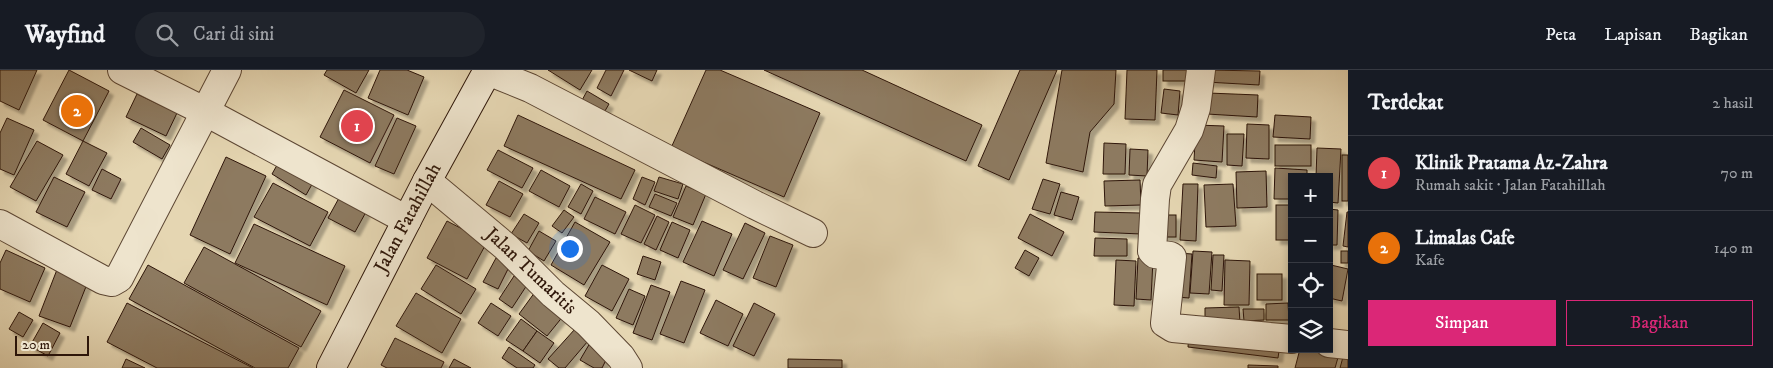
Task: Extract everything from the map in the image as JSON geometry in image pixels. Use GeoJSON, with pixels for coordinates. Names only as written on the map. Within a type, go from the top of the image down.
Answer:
{"type":"FeatureCollection","features":[{"type":"Feature","properties":{"kind":"street"},"geometry":{"type":"LineString","coordinates":[[122,70],[206,112],[407,220]]}},
{"type":"Feature","properties":{"kind":"street"},"geometry":{"type":"LineString","coordinates":[[0,224],[103,280],[112,282],[119,278],[227,70]]}},
{"type":"Feature","properties":{"kind":"street"},"geometry":{"type":"LineString","coordinates":[[1201,70],[1196,108],[1190,125],[1159,181],[1156,191],[1152,251],[1155,254],[1172,257],[1165,323],[1173,328],[1288,339]]}},
{"type":"Feature","properties":{"kind":"street"},"geometry":{"type":"LineString","coordinates":[[488,71],[530,88],[755,205],[813,233]]}},
{"type":"Feature","properties":{"kind":"street","name":"Jalan Fatahillah"},"geometry":{"type":"LineString","coordinates":[[332,368],[427,181],[488,71]]}},
{"type":"Feature","properties":{"kind":"street","name":"Jalan Tumaritis"},"geometry":{"type":"LineString","coordinates":[[427,181],[506,247],[553,294],[588,323],[621,357],[628,368]]}},
{"type":"Feature","properties":{"kind":"street"},"geometry":{"type":"LineString","coordinates":[[1333,343],[1348,345]]}},
{"type":"Feature","properties":{"kind":"building"},"geometry":{"type":"Polygon","coordinates":[[[0,70],[37,70],[19,110],[0,101],[0,70]]]}},
{"type":"Feature","properties":{"kind":"building"},"geometry":{"type":"Polygon","coordinates":[[[69,70],[109,91],[83,141],[43,120],[69,70]]]}},
{"type":"Feature","properties":{"kind":"building"},"geometry":{"type":"Polygon","coordinates":[[[327,70],[369,70],[356,93],[324,75],[327,70]]]}},
{"type":"Feature","properties":{"kind":"building"},"geometry":{"type":"Polygon","coordinates":[[[380,70],[407,70],[424,77],[408,115],[368,98],[380,70]]]}},
{"type":"Feature","properties":{"kind":"building"},"geometry":{"type":"Polygon","coordinates":[[[548,70],[592,70],[580,90],[548,70]]]}},
{"type":"Feature","properties":{"kind":"building"},"geometry":{"type":"Polygon","coordinates":[[[606,70],[624,70],[611,96],[597,88],[606,70]]]}},
{"type":"Feature","properties":{"kind":"building"},"geometry":{"type":"Polygon","coordinates":[[[629,70],[657,70],[652,81],[629,70]]]}},
{"type":"Feature","properties":{"kind":"building"},"geometry":{"type":"Polygon","coordinates":[[[706,70],[720,70],[820,113],[784,197],[671,148],[706,70]]]}},
{"type":"Feature","properties":{"kind":"building"},"geometry":{"type":"Polygon","coordinates":[[[764,70],[862,70],[982,125],[966,161],[764,70]]]}},
{"type":"Feature","properties":{"kind":"building"},"geometry":{"type":"Polygon","coordinates":[[[1020,70],[1057,70],[1009,180],[978,166],[1020,70]]]}},
{"type":"Feature","properties":{"kind":"building"},"geometry":{"type":"Polygon","coordinates":[[[1062,70],[1116,70],[1114,104],[1090,132],[1083,172],[1046,163],[1062,70]]]}},
{"type":"Feature","properties":{"kind":"building"},"geometry":{"type":"Polygon","coordinates":[[[1127,70],[1157,70],[1155,120],[1125,119],[1127,70]]]}},
{"type":"Feature","properties":{"kind":"building"},"geometry":{"type":"Polygon","coordinates":[[[1163,70],[1187,70],[1187,81],[1163,81],[1163,70]]]}},
{"type":"Feature","properties":{"kind":"building"},"geometry":{"type":"Polygon","coordinates":[[[1207,70],[1260,71],[1259,85],[1206,82],[1207,70]]]}},
{"type":"Feature","properties":{"kind":"building"},"geometry":{"type":"Polygon","coordinates":[[[1164,89],[1180,91],[1178,115],[1161,113],[1164,89]]]}},
{"type":"Feature","properties":{"kind":"building"},"geometry":{"type":"Polygon","coordinates":[[[344,90],[394,115],[370,163],[320,137],[344,90]]]}},
{"type":"Feature","properties":{"kind":"building"},"geometry":{"type":"Polygon","coordinates":[[[587,91],[609,104],[602,116],[580,104],[587,91]]]}},
{"type":"Feature","properties":{"kind":"building"},"geometry":{"type":"Polygon","coordinates":[[[1208,93],[1258,95],[1257,117],[1207,114],[1208,93]]]}},
{"type":"Feature","properties":{"kind":"building"},"geometry":{"type":"Polygon","coordinates":[[[137,94],[177,113],[166,136],[126,117],[137,94]]]}},
{"type":"Feature","properties":{"kind":"building"},"geometry":{"type":"Polygon","coordinates":[[[518,115],[635,170],[621,199],[504,146],[518,115]]]}},
{"type":"Feature","properties":{"kind":"building"},"geometry":{"type":"Polygon","coordinates":[[[1275,115],[1311,117],[1310,139],[1273,137],[1275,115]]]}},
{"type":"Feature","properties":{"kind":"building"},"geometry":{"type":"Polygon","coordinates":[[[7,118],[34,130],[14,175],[0,169],[0,133],[7,118]]]}},
{"type":"Feature","properties":{"kind":"building"},"geometry":{"type":"Polygon","coordinates":[[[397,118],[416,126],[394,174],[375,166],[397,118]]]}},
{"type":"Feature","properties":{"kind":"building"},"geometry":{"type":"Polygon","coordinates":[[[1247,124],[1269,125],[1269,159],[1246,158],[1247,124]]]}},
{"type":"Feature","properties":{"kind":"building"},"geometry":{"type":"Polygon","coordinates":[[[1196,125],[1224,126],[1222,162],[1194,160],[1196,125]]]}},
{"type":"Feature","properties":{"kind":"building"},"geometry":{"type":"Polygon","coordinates":[[[141,128],[170,145],[162,159],[133,142],[141,128]]]}},
{"type":"Feature","properties":{"kind":"building"},"geometry":{"type":"Polygon","coordinates":[[[1227,134],[1244,134],[1242,166],[1227,165],[1227,134]]]}},
{"type":"Feature","properties":{"kind":"building"},"geometry":{"type":"Polygon","coordinates":[[[37,141],[63,155],[36,201],[10,187],[37,141]]]}},
{"type":"Feature","properties":{"kind":"building"},"geometry":{"type":"Polygon","coordinates":[[[83,141],[107,153],[89,186],[66,174],[83,141]]]}},
{"type":"Feature","properties":{"kind":"building"},"geometry":{"type":"Polygon","coordinates":[[[1104,143],[1126,144],[1125,174],[1103,174],[1104,143]]]}},
{"type":"Feature","properties":{"kind":"building"},"geometry":{"type":"Polygon","coordinates":[[[1275,145],[1311,145],[1311,166],[1275,166],[1275,145]]]}},
{"type":"Feature","properties":{"kind":"building"},"geometry":{"type":"Polygon","coordinates":[[[1317,148],[1341,149],[1338,203],[1333,202],[1333,173],[1316,173],[1317,148]]]}},
{"type":"Feature","properties":{"kind":"building"},"geometry":{"type":"Polygon","coordinates":[[[1130,149],[1148,150],[1147,176],[1129,175],[1130,149]]]}},
{"type":"Feature","properties":{"kind":"building"},"geometry":{"type":"Polygon","coordinates":[[[498,150],[533,168],[522,188],[487,170],[498,150]]]}},
{"type":"Feature","properties":{"kind":"building"},"geometry":{"type":"Polygon","coordinates":[[[1342,155],[1348,155],[1348,201],[1342,201],[1342,155]]]}},
{"type":"Feature","properties":{"kind":"building"},"geometry":{"type":"Polygon","coordinates":[[[226,157],[266,176],[230,254],[190,235],[226,157]]]}},
{"type":"Feature","properties":{"kind":"building"},"geometry":{"type":"Polygon","coordinates":[[[281,158],[315,179],[306,195],[272,174],[281,158]]]}},
{"type":"Feature","properties":{"kind":"building"},"geometry":{"type":"Polygon","coordinates":[[[1193,163],[1217,166],[1216,178],[1192,175],[1193,163]]]}},
{"type":"Feature","properties":{"kind":"building"},"geometry":{"type":"Polygon","coordinates":[[[1275,168],[1307,170],[1307,173],[1288,173],[1288,199],[1274,199],[1275,168]]]}},
{"type":"Feature","properties":{"kind":"building"},"geometry":{"type":"Polygon","coordinates":[[[102,169],[121,179],[111,199],[92,190],[102,169]]]}},
{"type":"Feature","properties":{"kind":"building"},"geometry":{"type":"Polygon","coordinates":[[[541,170],[570,186],[559,207],[529,191],[541,170]]]}},
{"type":"Feature","properties":{"kind":"building"},"geometry":{"type":"Polygon","coordinates":[[[1266,171],[1267,207],[1237,208],[1236,172],[1266,171]]]}},
{"type":"Feature","properties":{"kind":"building"},"geometry":{"type":"Polygon","coordinates":[[[54,177],[85,192],[67,227],[36,212],[54,177]]]}},
{"type":"Feature","properties":{"kind":"building"},"geometry":{"type":"Polygon","coordinates":[[[642,177],[655,182],[645,205],[633,199],[642,177]]]}},
{"type":"Feature","properties":{"kind":"building"},"geometry":{"type":"Polygon","coordinates":[[[659,177],[683,184],[678,199],[654,191],[659,177]]]}},
{"type":"Feature","properties":{"kind":"building"},"geometry":{"type":"Polygon","coordinates":[[[1043,179],[1060,184],[1050,214],[1032,209],[1043,179]]]}},
{"type":"Feature","properties":{"kind":"building"},"geometry":{"type":"Polygon","coordinates":[[[1140,180],[1141,205],[1105,206],[1104,181],[1140,180]]]}},
{"type":"Feature","properties":{"kind":"building"},"geometry":{"type":"Polygon","coordinates":[[[499,181],[523,194],[510,217],[486,205],[499,181]]]}},
{"type":"Feature","properties":{"kind":"building"},"geometry":{"type":"Polygon","coordinates":[[[273,183],[328,212],[310,246],[254,217],[273,183]]]}},
{"type":"Feature","properties":{"kind":"building"},"geometry":{"type":"Polygon","coordinates":[[[581,184],[593,191],[581,214],[568,207],[581,184]]]}},
{"type":"Feature","properties":{"kind":"building"},"geometry":{"type":"Polygon","coordinates":[[[1183,184],[1198,184],[1196,241],[1180,240],[1183,184]]]}},
{"type":"Feature","properties":{"kind":"building"},"geometry":{"type":"Polygon","coordinates":[[[1233,184],[1236,226],[1206,227],[1204,185],[1233,184]]]}},
{"type":"Feature","properties":{"kind":"building"},"geometry":{"type":"Polygon","coordinates":[[[686,186],[706,194],[693,225],[673,217],[686,186]]]}},
{"type":"Feature","properties":{"kind":"building"},"geometry":{"type":"Polygon","coordinates":[[[1061,192],[1079,197],[1072,220],[1054,215],[1061,192]]]}},
{"type":"Feature","properties":{"kind":"building"},"geometry":{"type":"Polygon","coordinates":[[[655,194],[677,203],[671,216],[649,207],[655,194]]]}},
{"type":"Feature","properties":{"kind":"building"},"geometry":{"type":"Polygon","coordinates":[[[595,197],[626,212],[615,234],[584,219],[595,197]]]}},
{"type":"Feature","properties":{"kind":"building"},"geometry":{"type":"Polygon","coordinates":[[[339,198],[366,212],[355,232],[328,218],[339,198]]]}},
{"type":"Feature","properties":{"kind":"building"},"geometry":{"type":"Polygon","coordinates":[[[635,205],[655,215],[641,243],[621,234],[635,205]]]}},
{"type":"Feature","properties":{"kind":"building"},"geometry":{"type":"Polygon","coordinates":[[[1276,205],[1288,205],[1288,240],[1276,240],[1276,205]]]}},
{"type":"Feature","properties":{"kind":"building"},"geometry":{"type":"Polygon","coordinates":[[[1333,209],[1338,210],[1337,245],[1333,245],[1333,209]]]}},
{"type":"Feature","properties":{"kind":"building"},"geometry":{"type":"Polygon","coordinates":[[[564,210],[574,217],[562,233],[552,226],[564,210]]]}},
{"type":"Feature","properties":{"kind":"building"},"geometry":{"type":"Polygon","coordinates":[[[1095,212],[1141,213],[1141,234],[1094,232],[1095,212]]]}},
{"type":"Feature","properties":{"kind":"building"},"geometry":{"type":"Polygon","coordinates":[[[1348,212],[1348,247],[1343,246],[1348,212]]]}},
{"type":"Feature","properties":{"kind":"building"},"geometry":{"type":"Polygon","coordinates":[[[524,214],[539,223],[527,243],[511,234],[524,214]]]}},
{"type":"Feature","properties":{"kind":"building"},"geometry":{"type":"Polygon","coordinates":[[[1030,214],[1064,232],[1052,256],[1018,238],[1030,214]]]}},
{"type":"Feature","properties":{"kind":"building"},"geometry":{"type":"Polygon","coordinates":[[[1157,215],[1176,215],[1176,237],[1157,237],[1157,215]]]}},
{"type":"Feature","properties":{"kind":"building"},"geometry":{"type":"Polygon","coordinates":[[[657,216],[669,222],[656,250],[644,244],[657,216]]]}},
{"type":"Feature","properties":{"kind":"building"},"geometry":{"type":"Polygon","coordinates":[[[447,221],[487,242],[467,279],[427,258],[447,221]]]}},
{"type":"Feature","properties":{"kind":"building"},"geometry":{"type":"Polygon","coordinates":[[[702,221],[732,234],[714,276],[683,262],[702,221]]]}},
{"type":"Feature","properties":{"kind":"building"},"geometry":{"type":"Polygon","coordinates":[[[575,222],[610,242],[584,285],[551,265],[575,222]]]}},
{"type":"Feature","properties":{"kind":"building"},"geometry":{"type":"Polygon","coordinates":[[[672,222],[690,230],[678,258],[660,250],[672,222]]]}},
{"type":"Feature","properties":{"kind":"building"},"geometry":{"type":"Polygon","coordinates":[[[745,223],[765,233],[743,279],[723,270],[745,223]]]}},
{"type":"Feature","properties":{"kind":"building"},"geometry":{"type":"Polygon","coordinates":[[[254,224],[345,266],[327,305],[235,263],[254,224]]]}},
{"type":"Feature","properties":{"kind":"building"},"geometry":{"type":"Polygon","coordinates":[[[539,231],[556,241],[544,261],[528,251],[539,231]]]}},
{"type":"Feature","properties":{"kind":"building"},"geometry":{"type":"Polygon","coordinates":[[[770,236],[793,245],[776,287],[753,278],[770,236]]]}},
{"type":"Feature","properties":{"kind":"building"},"geometry":{"type":"Polygon","coordinates":[[[1095,238],[1127,239],[1127,256],[1094,256],[1095,238]]]}},
{"type":"Feature","properties":{"kind":"building"},"geometry":{"type":"Polygon","coordinates":[[[204,247],[321,311],[301,347],[184,283],[204,247]]]}},
{"type":"Feature","properties":{"kind":"building"},"geometry":{"type":"Polygon","coordinates":[[[6,250],[45,268],[30,302],[0,289],[0,263],[6,250]]]}},
{"type":"Feature","properties":{"kind":"building"},"geometry":{"type":"Polygon","coordinates":[[[1025,250],[1039,258],[1029,276],[1015,268],[1025,250]]]}},
{"type":"Feature","properties":{"kind":"building"},"geometry":{"type":"Polygon","coordinates":[[[1193,251],[1212,252],[1209,294],[1190,293],[1193,251]]]}},
{"type":"Feature","properties":{"kind":"building"},"geometry":{"type":"Polygon","coordinates":[[[1341,251],[1348,251],[1348,263],[1341,263],[1341,251]]]}},
{"type":"Feature","properties":{"kind":"building"},"geometry":{"type":"Polygon","coordinates":[[[1179,253],[1192,254],[1189,298],[1176,297],[1179,253]]]}},
{"type":"Feature","properties":{"kind":"building"},"geometry":{"type":"Polygon","coordinates":[[[1213,255],[1224,255],[1222,291],[1211,290],[1213,255]]]}},
{"type":"Feature","properties":{"kind":"building"},"geometry":{"type":"Polygon","coordinates":[[[643,256],[661,262],[655,280],[637,274],[643,256]]]}},
{"type":"Feature","properties":{"kind":"building"},"geometry":{"type":"Polygon","coordinates":[[[496,258],[510,265],[498,289],[483,282],[496,258]]]}},
{"type":"Feature","properties":{"kind":"building"},"geometry":{"type":"Polygon","coordinates":[[[1138,258],[1153,259],[1151,300],[1136,299],[1138,258]]]}},
{"type":"Feature","properties":{"kind":"building"},"geometry":{"type":"Polygon","coordinates":[[[1116,260],[1136,261],[1134,306],[1114,305],[1116,260]]]}},
{"type":"Feature","properties":{"kind":"building"},"geometry":{"type":"Polygon","coordinates":[[[1225,260],[1250,261],[1249,305],[1224,305],[1225,260]]]}},
{"type":"Feature","properties":{"kind":"building"},"geometry":{"type":"Polygon","coordinates":[[[148,265],[299,348],[288,368],[255,368],[129,299],[148,265]]]}},
{"type":"Feature","properties":{"kind":"building"},"geometry":{"type":"Polygon","coordinates":[[[436,265],[476,289],[461,314],[421,289],[436,265]]]}},
{"type":"Feature","properties":{"kind":"building"},"geometry":{"type":"Polygon","coordinates":[[[602,265],[629,279],[612,311],[585,296],[602,265]]]}},
{"type":"Feature","properties":{"kind":"building"},"geometry":{"type":"Polygon","coordinates":[[[1333,265],[1348,269],[1342,301],[1333,299],[1333,265]]]}},
{"type":"Feature","properties":{"kind":"building"},"geometry":{"type":"Polygon","coordinates":[[[58,267],[89,279],[70,327],[39,316],[58,267]]]}},
{"type":"Feature","properties":{"kind":"building"},"geometry":{"type":"Polygon","coordinates":[[[1257,274],[1282,274],[1282,300],[1257,300],[1257,274]]]}},
{"type":"Feature","properties":{"kind":"building"},"geometry":{"type":"Polygon","coordinates":[[[514,276],[527,285],[512,308],[499,299],[514,276]]]}},
{"type":"Feature","properties":{"kind":"building"},"geometry":{"type":"Polygon","coordinates":[[[681,281],[705,290],[684,343],[660,334],[681,281]]]}},
{"type":"Feature","properties":{"kind":"building"},"geometry":{"type":"Polygon","coordinates":[[[651,285],[670,292],[652,340],[633,333],[651,285]]]}},
{"type":"Feature","properties":{"kind":"building"},"geometry":{"type":"Polygon","coordinates":[[[629,289],[645,296],[633,325],[616,318],[629,289]]]}},
{"type":"Feature","properties":{"kind":"building"},"geometry":{"type":"Polygon","coordinates":[[[535,292],[564,315],[547,336],[519,314],[535,292]]]}},
{"type":"Feature","properties":{"kind":"building"},"geometry":{"type":"Polygon","coordinates":[[[416,293],[461,319],[442,353],[396,326],[416,293]]]}},
{"type":"Feature","properties":{"kind":"building"},"geometry":{"type":"Polygon","coordinates":[[[716,300],[743,314],[728,346],[700,333],[716,300]]]}},
{"type":"Feature","properties":{"kind":"building"},"geometry":{"type":"Polygon","coordinates":[[[127,303],[253,368],[157,368],[107,342],[127,303]]]}},
{"type":"Feature","properties":{"kind":"building"},"geometry":{"type":"Polygon","coordinates":[[[491,303],[511,316],[498,336],[478,323],[491,303]]]}},
{"type":"Feature","properties":{"kind":"building"},"geometry":{"type":"Polygon","coordinates":[[[754,303],[775,314],[754,356],[733,346],[754,303]]]}},
{"type":"Feature","properties":{"kind":"building"},"geometry":{"type":"Polygon","coordinates":[[[1288,303],[1288,320],[1266,320],[1266,304],[1288,303]]]}},
{"type":"Feature","properties":{"kind":"building"},"geometry":{"type":"Polygon","coordinates":[[[1239,307],[1240,323],[1205,325],[1205,308],[1239,307]]]}},
{"type":"Feature","properties":{"kind":"building"},"geometry":{"type":"Polygon","coordinates":[[[1243,309],[1264,309],[1264,320],[1244,321],[1243,309]]]}},
{"type":"Feature","properties":{"kind":"building"},"geometry":{"type":"Polygon","coordinates":[[[19,312],[33,320],[23,337],[9,329],[19,312]]]}},
{"type":"Feature","properties":{"kind":"building"},"geometry":{"type":"Polygon","coordinates":[[[521,319],[537,331],[523,351],[506,340],[521,319]]]}},
{"type":"Feature","properties":{"kind":"building"},"geometry":{"type":"Polygon","coordinates":[[[43,323],[60,333],[48,356],[30,346],[43,323]]]}},
{"type":"Feature","properties":{"kind":"building"},"geometry":{"type":"Polygon","coordinates":[[[575,329],[588,341],[565,368],[559,368],[548,359],[575,329]]]}},
{"type":"Feature","properties":{"kind":"building"},"geometry":{"type":"Polygon","coordinates":[[[537,331],[554,343],[540,363],[523,351],[537,331]]]}},
{"type":"Feature","properties":{"kind":"building"},"geometry":{"type":"Polygon","coordinates":[[[1189,332],[1280,344],[1278,358],[1188,347],[1189,332]]]}},
{"type":"Feature","properties":{"kind":"building"},"geometry":{"type":"Polygon","coordinates":[[[395,338],[444,362],[441,368],[387,368],[381,365],[395,338]]]}},
{"type":"Feature","properties":{"kind":"building"},"geometry":{"type":"Polygon","coordinates":[[[590,343],[609,354],[602,368],[594,368],[580,360],[590,343]]]}},
{"type":"Feature","properties":{"kind":"building"},"geometry":{"type":"Polygon","coordinates":[[[509,347],[535,365],[533,368],[517,368],[502,358],[509,347]]]}},
{"type":"Feature","properties":{"kind":"building"},"geometry":{"type":"Polygon","coordinates":[[[1299,353],[1339,354],[1335,368],[1295,368],[1299,353]]]}},
{"type":"Feature","properties":{"kind":"building"},"geometry":{"type":"Polygon","coordinates":[[[1343,357],[1348,359],[1348,368],[1340,368],[1343,357]]]}},
{"type":"Feature","properties":{"kind":"building"},"geometry":{"type":"Polygon","coordinates":[[[126,359],[145,368],[122,368],[126,359]]]}},
{"type":"Feature","properties":{"kind":"building"},"geometry":{"type":"Polygon","coordinates":[[[454,359],[471,368],[449,368],[454,359]]]}},
{"type":"Feature","properties":{"kind":"building"},"geometry":{"type":"Polygon","coordinates":[[[788,359],[842,360],[842,368],[788,368],[788,359]]]}},
{"type":"Feature","properties":{"kind":"building"},"geometry":{"type":"Polygon","coordinates":[[[1248,365],[1278,366],[1278,368],[1248,368],[1248,365]]]}},
{"type":"Feature","properties":{"kind":"place","name":"Limalas Cafe"},"geometry":{"type":"Point","coordinates":[77,111]}},
{"type":"Feature","properties":{"kind":"place","name":"Klinik Pratama Az-Zahra"},"geometry":{"type":"Point","coordinates":[357,126]}}]}
